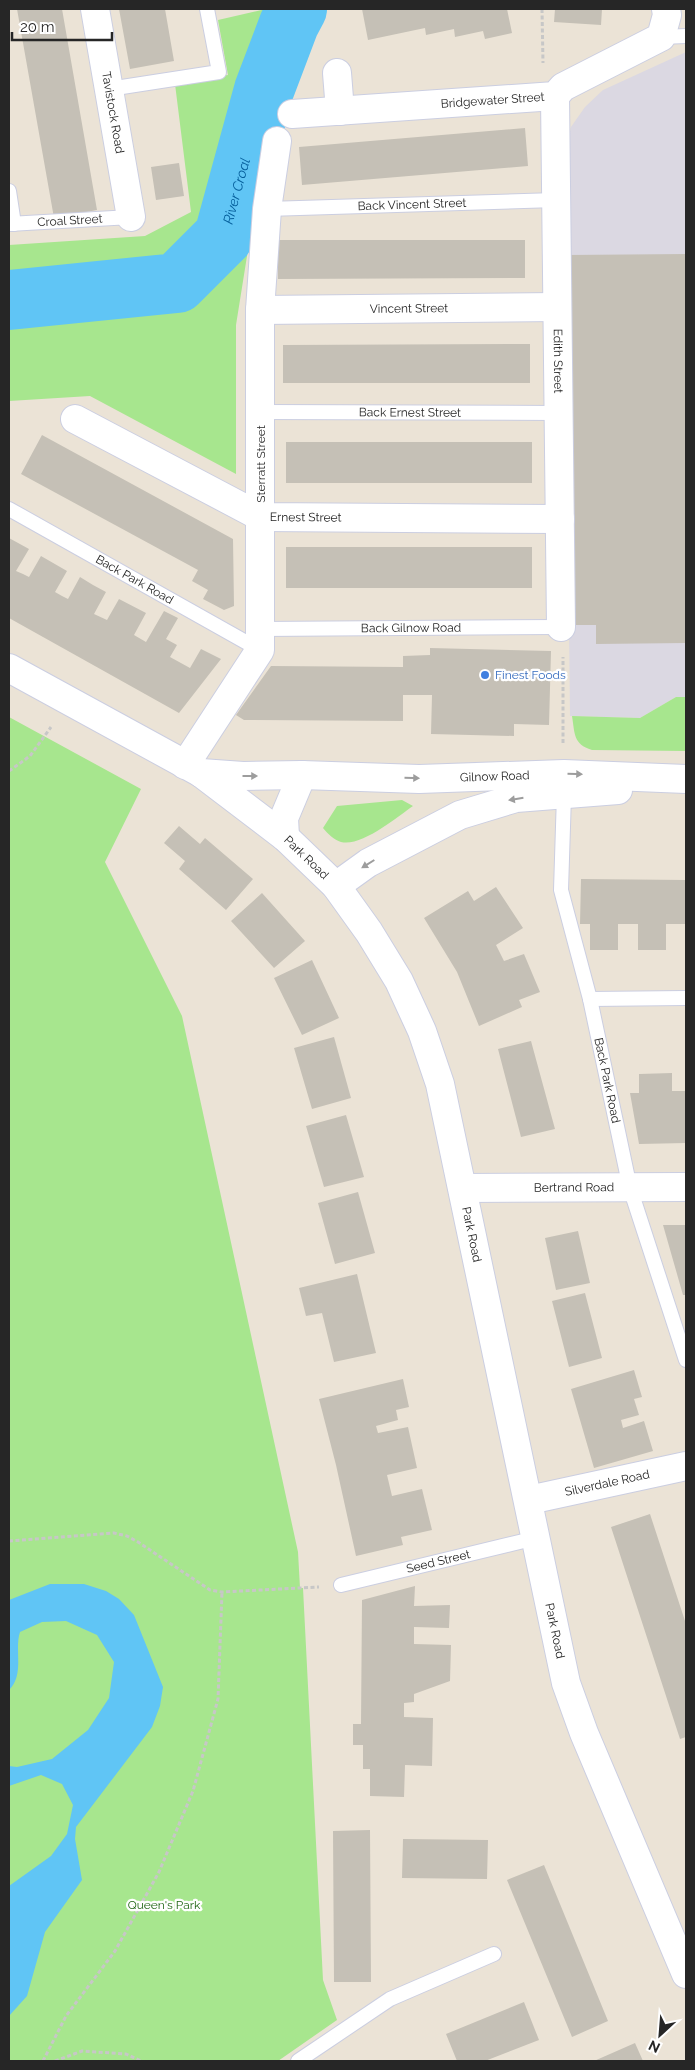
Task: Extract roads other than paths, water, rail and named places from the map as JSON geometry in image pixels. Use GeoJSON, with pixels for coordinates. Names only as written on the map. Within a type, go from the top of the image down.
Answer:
{"type":"FeatureCollection","features":[{"type":"Feature","properties":{"kind":"street","name":"Tavistock Road"},"geometry":{"type":"LineString","coordinates":[[95,9],[131,217]]}},
{"type":"Feature","properties":{"kind":"street"},"geometry":{"type":"LineString","coordinates":[[666,9],[673,37]]}},
{"type":"Feature","properties":{"kind":"street","name":"Bridgewater Street"},"geometry":{"type":"LineString","coordinates":[[292,114],[549,96],[563,87],[673,37]]}},
{"type":"Feature","properties":{"kind":"street"},"geometry":{"type":"LineString","coordinates":[[337,73],[340,111]]}},
{"type":"Feature","properties":{"kind":"street","name":"Edith Street"},"geometry":{"type":"LineString","coordinates":[[549,96],[556,200],[561,627]]}},
{"type":"Feature","properties":{"kind":"street","name":"Sterratt Street"},"geometry":{"type":"LineString","coordinates":[[260,640],[260,310],[267,209],[277,141]]}},
{"type":"Feature","properties":{"kind":"street","name":"Vincent Street"},"geometry":{"type":"LineString","coordinates":[[260,310],[557,307]]}},
{"type":"Feature","properties":{"kind":"street","name":"Ernest Street"},"geometry":{"type":"LineString","coordinates":[[75,419],[260,517],[560,519]]}},
{"type":"Feature","properties":{"kind":"street"},"geometry":{"type":"LineString","coordinates":[[193,769],[260,640]]}},
{"type":"Feature","properties":{"kind":"street","name":"Park Road"},"geometry":{"type":"LineString","coordinates":[[9,668],[193,769],[285,837],[336,886],[369,932],[399,981],[422,1031],[440,1084],[566,1683],[584,1733],[686,1974]]}},
{"type":"Feature","properties":{"kind":"street","name":"Gilnow Road"},"geometry":{"type":"LineString","coordinates":[[193,769],[243,776],[302,775],[419,779],[564,774],[686,779]]}},
{"type":"Feature","properties":{"kind":"street"},"geometry":{"type":"LineString","coordinates":[[285,837],[284,818],[302,775]]}},
{"type":"Feature","properties":{"kind":"street","name":"Gilnow Road"},"geometry":{"type":"LineString","coordinates":[[336,886],[368,863],[460,815],[516,798],[686,783]]}},
{"type":"Feature","properties":{"kind":"street","name":"Bertrand Road"},"geometry":{"type":"LineString","coordinates":[[463,1188],[686,1187]]}},
{"type":"Feature","properties":{"kind":"street","name":"Silverdale Road"},"geometry":{"type":"LineString","coordinates":[[529,1500],[686,1466]]}},
{"type":"Feature","properties":{"kind":"lane"},"geometry":{"type":"LineString","coordinates":[[109,89],[219,72],[207,9]]}},
{"type":"Feature","properties":{"kind":"lane"},"geometry":{"type":"LineString","coordinates":[[9,192],[11,224]]}},
{"type":"Feature","properties":{"kind":"lane","name":"Back Vincent Street"},"geometry":{"type":"LineString","coordinates":[[267,209],[556,200]]}},
{"type":"Feature","properties":{"kind":"lane","name":"Croal Street"},"geometry":{"type":"LineString","coordinates":[[11,224],[131,217]]}},
{"type":"Feature","properties":{"kind":"lane","name":"Back Ernest Street"},"geometry":{"type":"LineString","coordinates":[[261,412],[558,412]]}},
{"type":"Feature","properties":{"kind":"lane","name":"Back Park Road"},"geometry":{"type":"LineString","coordinates":[[9,509],[260,640]]}},
{"type":"Feature","properties":{"kind":"lane","name":"Back Gilnow Road"},"geometry":{"type":"LineString","coordinates":[[260,640],[561,627]]}},
{"type":"Feature","properties":{"kind":"lane","name":"Back Park Road"},"geometry":{"type":"LineString","coordinates":[[564,795],[561,890],[590,1000],[630,1188],[682,1331],[686,1360]]}},
{"type":"Feature","properties":{"kind":"lane"},"geometry":{"type":"LineString","coordinates":[[590,1000],[686,998]]}},
{"type":"Feature","properties":{"kind":"lane","name":"Seed Street"},"geometry":{"type":"LineString","coordinates":[[341,1585],[536,1538]]}},
{"type":"Feature","properties":{"kind":"lane"},"geometry":{"type":"LineString","coordinates":[[298,2061],[390,1999],[494,1954]]}},
{"type":"Feature","properties":{"kind":"water"},"geometry":{"type":"Polygon","coordinates":[[[50,1584],[84,1584],[106,1591],[119,1599],[134,1615],[163,1687],[160,1706],[152,1727],[76,1827],[75,1839],[82,1880],[45,1932],[27,1996],[9,2016],[9,1886],[51,1856],[67,1834],[73,1805],[62,1784],[41,1775],[9,1786],[9,1766],[17,1767],[52,1759],[88,1730],[109,1698],[114,1662],[97,1635],[66,1621],[42,1622],[20,1632],[18,1639],[17,1677],[9,1690],[9,1600],[50,1584]]]}},
{"type":"Feature","properties":{"kind":"waterway","name":"River Croal"},"geometry":{"type":"LineString","coordinates":[[9,300],[177,283],[224,236],[264,90],[289,24],[297,9]]}},
{"type":"Feature","properties":{"kind":"place","name":"Finest Foods"},"geometry":{"type":"Point","coordinates":[485,675]}},
{"type":"Feature","properties":{"kind":"park label","name":"Queen's Park"},"geometry":{"type":"Point","coordinates":[164,1905]}}]}
